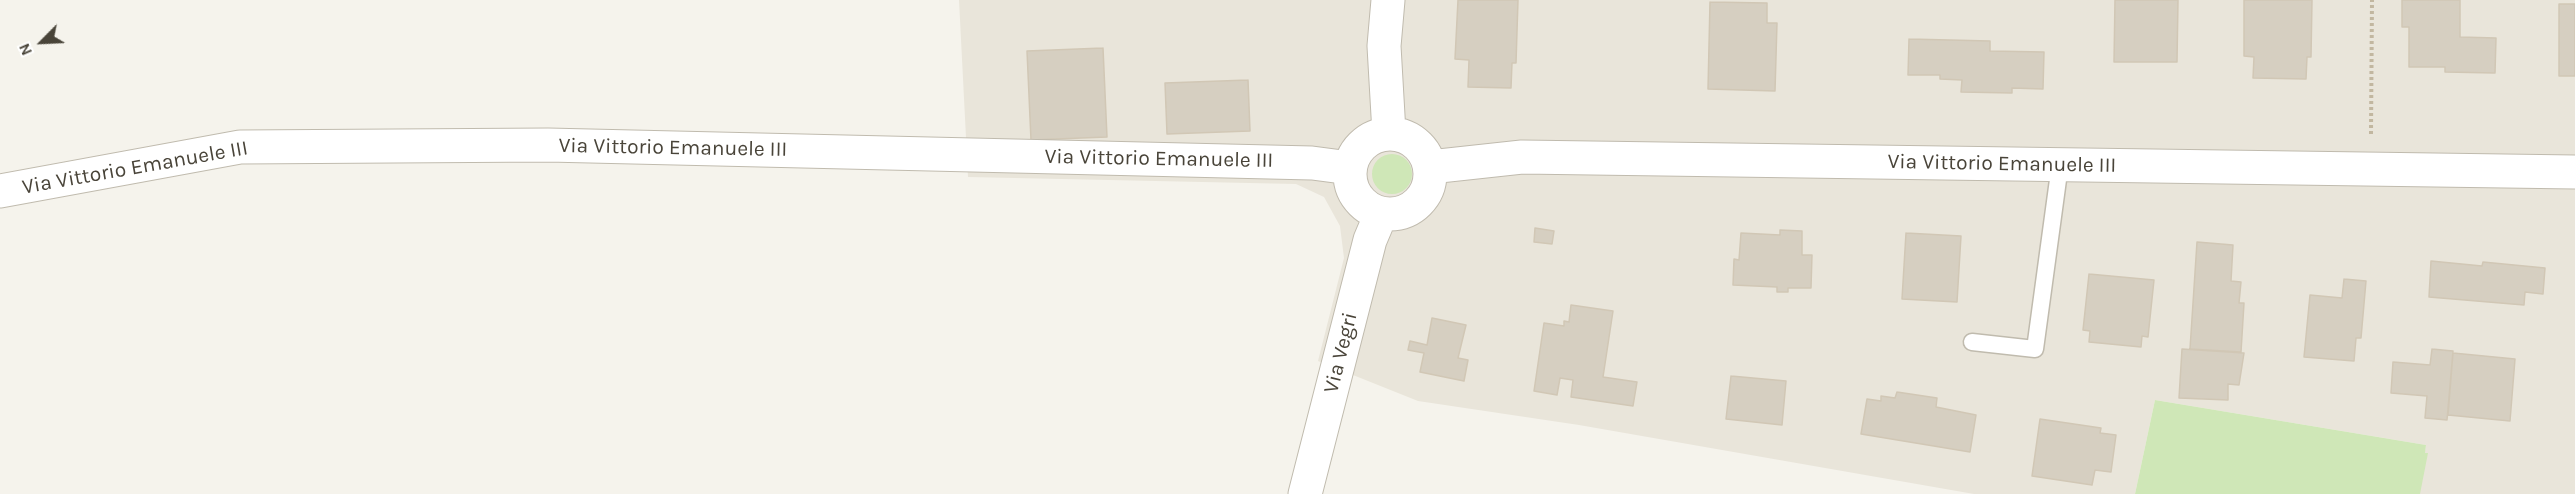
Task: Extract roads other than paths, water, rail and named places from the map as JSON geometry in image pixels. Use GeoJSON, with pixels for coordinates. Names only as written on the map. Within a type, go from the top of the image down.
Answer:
{"type":"FeatureCollection","features":[{"type":"Feature","properties":{"kind":"street"},"geometry":{"type":"LineString","coordinates":[[1388,0],[1384,46],[1389,133]]}},
{"type":"Feature","properties":{"kind":"street"},"geometry":{"type":"LineString","coordinates":[[1389,133],[1403,135],[1416,142],[1426,153],[1431,167],[1430,186],[1419,204],[1402,213],[1381,214],[1364,205],[1352,189],[1350,168],[1356,151],[1371,138],[1389,133]]}},
{"type":"Feature","properties":{"kind":"street","name":"Via Vittorio Emanuele III"},"geometry":{"type":"LineString","coordinates":[[0,191],[240,147],[572,145],[1312,163],[1350,168]]}},
{"type":"Feature","properties":{"kind":"street","name":"Via Vittorio Emanuele III"},"geometry":{"type":"LineString","coordinates":[[1431,167],[1522,157],[2575,172]]}},
{"type":"Feature","properties":{"kind":"street","name":"Via Vegri"},"geometry":{"type":"LineString","coordinates":[[1305,494],[1370,240],[1381,214]]}},
{"type":"Feature","properties":{"kind":"lane"},"geometry":{"type":"LineString","coordinates":[[1972,342],[2035,349],[2060,165]]}}]}
